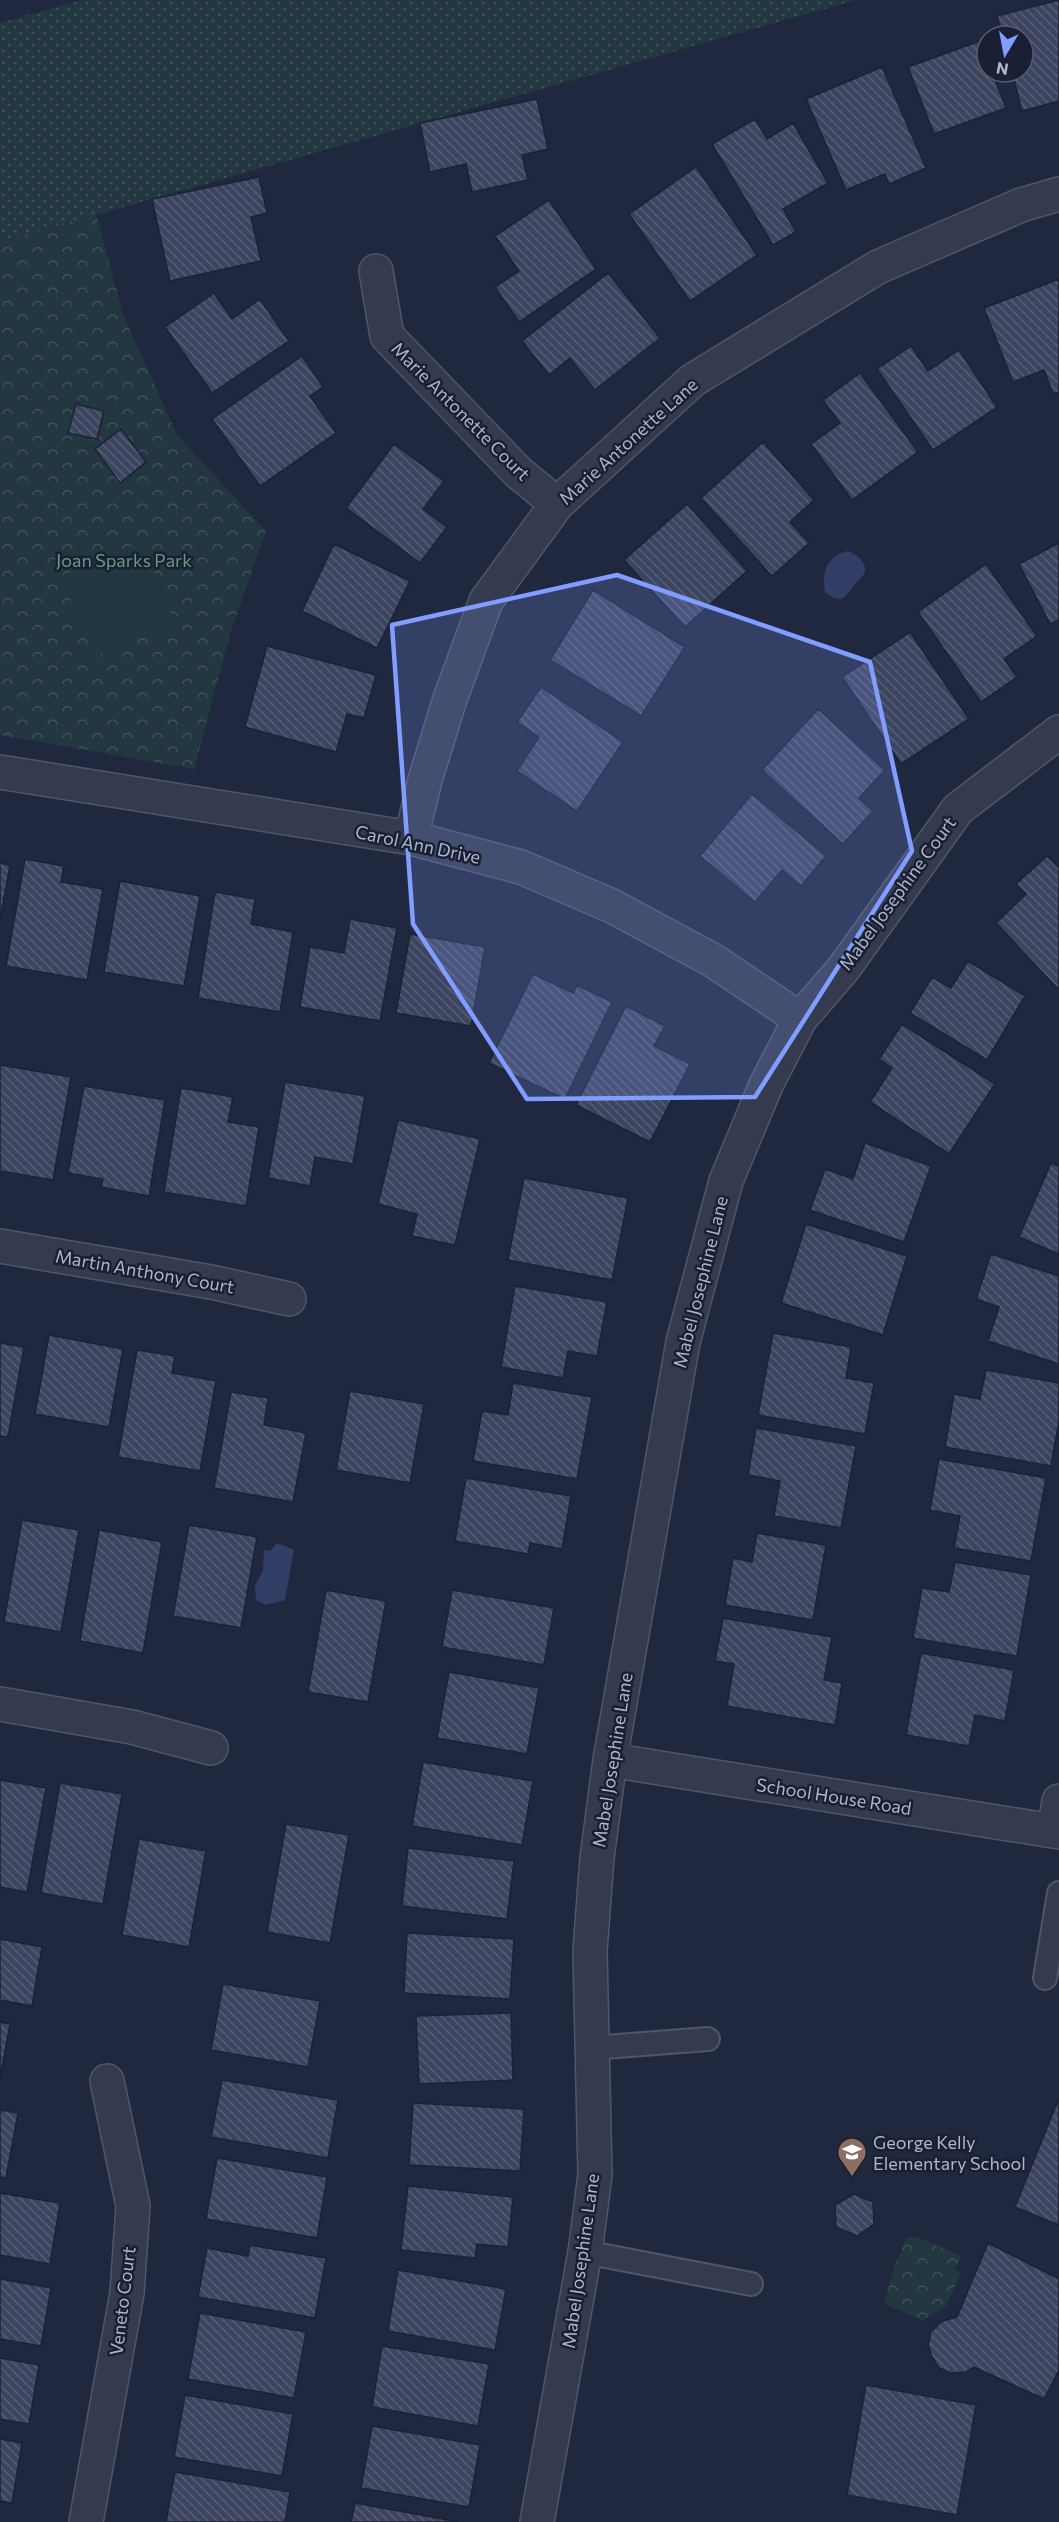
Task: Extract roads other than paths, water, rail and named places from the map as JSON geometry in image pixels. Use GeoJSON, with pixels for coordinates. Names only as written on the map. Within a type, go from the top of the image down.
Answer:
{"type":"FeatureCollection","features":[{"type":"Feature","properties":{"kind":"street","name":"Marie Antonette Lane"},"geometry":{"type":"LineString","coordinates":[[411,838],[425,780],[450,699],[486,601],[557,504],[693,380],[878,267],[1022,205],[1059,194]]}},
{"type":"Feature","properties":{"kind":"street","name":"Marie Antonette Court"},"geometry":{"type":"LineString","coordinates":[[376,271],[387,336],[519,473],[557,504]]}},
{"type":"Feature","properties":{"kind":"street","name":"Mabel Josephine Court"},"geometry":{"type":"LineString","coordinates":[[800,1019],[844,968],[958,809],[1059,732]]}},
{"type":"Feature","properties":{"kind":"street","name":"Carol Ann Drive"},"geometry":{"type":"LineString","coordinates":[[0,772],[411,838],[521,867],[612,906],[714,961],[800,1019]]}},
{"type":"Feature","properties":{"kind":"street","name":"Mabel Josephine Lane"},"geometry":{"type":"LineString","coordinates":[[537,2522],[585,2252],[595,2175],[591,2048],[591,1939],[597,1858],[610,1760],[683,1342],[726,1182],[766,1085],[800,1019]]}},
{"type":"Feature","properties":{"kind":"street","name":"Martin Anthony Court"},"geometry":{"type":"LineString","coordinates":[[0,1246],[211,1282],[289,1299]]}},
{"type":"Feature","properties":{"kind":"street"},"geometry":{"type":"LineString","coordinates":[[0,1704],[132,1727],[211,1748]]}},
{"type":"Feature","properties":{"kind":"street","name":"School House Road"},"geometry":{"type":"LineString","coordinates":[[610,1760],[1057,1821]]}},
{"type":"Feature","properties":{"kind":"street","name":"Veneto Court"},"geometry":{"type":"LineString","coordinates":[[86,2522],[127,2293],[133,2206],[107,2081]]}},
{"type":"Feature","properties":{"kind":"lane"},"geometry":{"type":"LineString","coordinates":[[1045,1978],[1059,1893]]}},
{"type":"Feature","properties":{"kind":"lane"},"geometry":{"type":"LineString","coordinates":[[591,2048],[708,2039]]}},
{"type":"Feature","properties":{"kind":"lane"},"geometry":{"type":"LineString","coordinates":[[585,2252],[751,2284]]}},
{"type":"Feature","properties":{"kind":"water"},"geometry":{"type":"Polygon","coordinates":[[[848,551],[862,561],[865,568],[862,577],[840,599],[825,592],[825,571],[835,556],[848,551]]]}},
{"type":"Feature","properties":{"kind":"water"},"geometry":{"type":"Polygon","coordinates":[[[276,1544],[294,1550],[285,1600],[266,1605],[256,1600],[255,1585],[263,1571],[264,1550],[270,1551],[276,1544]]]}},
{"type":"Feature","properties":{"kind":"place","name":"George Kelly Elementary School"},"geometry":{"type":"Point","coordinates":[852,2178]}},
{"type":"Feature","properties":{"kind":"park label","name":"Joan Sparks Park"},"geometry":{"type":"Point","coordinates":[124,560]}}]}
